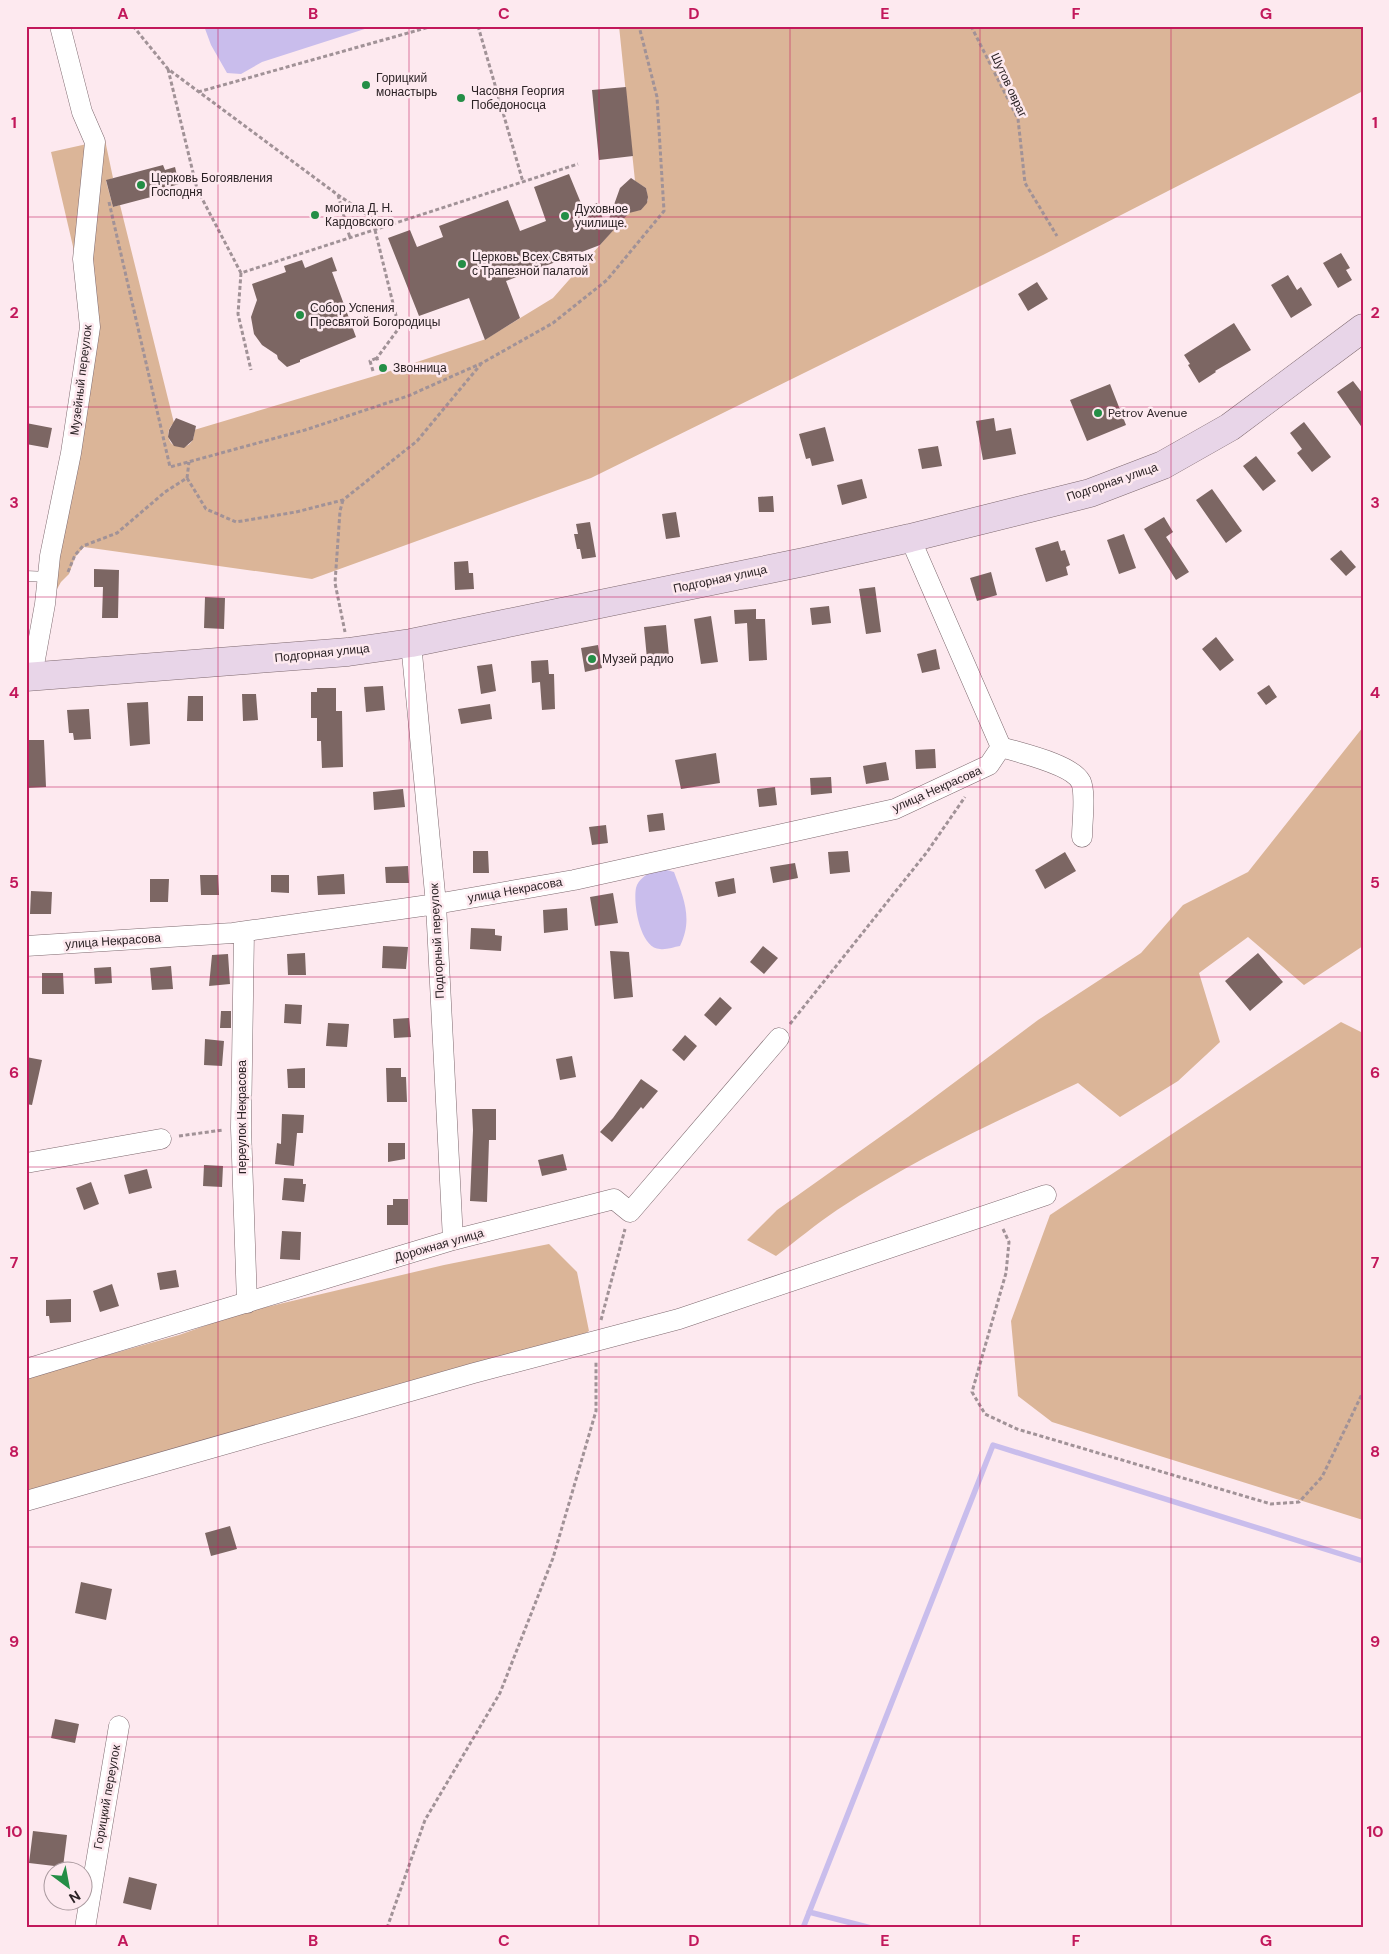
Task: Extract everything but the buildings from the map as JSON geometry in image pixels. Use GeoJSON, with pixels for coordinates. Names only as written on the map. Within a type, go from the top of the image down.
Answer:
{"type":"FeatureCollection","features":[{"type":"Feature","properties":{"kind":"main road","name":"Подгорная улица"},"geometry":{"type":"LineString","coordinates":[[29,677],[348,652],[411,643],[804,562],[910,538],[1090,493],[1163,465],[1230,428],[1363,328]]}},
{"type":"Feature","properties":{"kind":"street","name":"Музейный переулок"},"geometry":{"type":"LineString","coordinates":[[29,677],[45,604],[56,577],[50,556],[71,453],[90,327],[83,259],[95,142],[82,112],[60,26]]}},
{"type":"Feature","properties":{"kind":"street"},"geometry":{"type":"LineString","coordinates":[[910,538],[1001,747],[1065,767],[1081,782],[1083,796],[1082,837]]}},
{"type":"Feature","properties":{"kind":"street","name":"Подгорный переулок"},"geometry":{"type":"LineString","coordinates":[[411,643],[436,904],[452,1240]]}},
{"type":"Feature","properties":{"kind":"street","name":"улица Некрасова"},"geometry":{"type":"LineString","coordinates":[[26,946],[244,932],[436,904],[574,880],[895,809],[989,766],[1001,747]]}},
{"type":"Feature","properties":{"kind":"street","name":"переулок Некрасова"},"geometry":{"type":"LineString","coordinates":[[244,932],[241,1128],[247,1303]]}},
{"type":"Feature","properties":{"kind":"street"},"geometry":{"type":"LineString","coordinates":[[630,1212],[779,1038]]}},
{"type":"Feature","properties":{"kind":"street"},"geometry":{"type":"LineString","coordinates":[[26,1163],[161,1139]]}},
{"type":"Feature","properties":{"kind":"street"},"geometry":{"type":"LineString","coordinates":[[26,1501],[474,1373],[679,1319],[1046,1195]]}},
{"type":"Feature","properties":{"kind":"street","name":"Дорожная улица"},"geometry":{"type":"LineString","coordinates":[[26,1370],[452,1240],[614,1199],[630,1212]]}},
{"type":"Feature","properties":{"kind":"street","name":"Горицкий переулок"},"geometry":{"type":"LineString","coordinates":[[85,1928],[119,1726]]}},
{"type":"Feature","properties":{"kind":"lane"},"geometry":{"type":"LineString","coordinates":[[26,576],[56,577]]}},
{"type":"Feature","properties":{"kind":"path"},"geometry":{"type":"LineString","coordinates":[[133,26],[168,69],[338,195],[385,227]]}},
{"type":"Feature","properties":{"kind":"path"},"geometry":{"type":"LineString","coordinates":[[198,92],[434,26]]}},
{"type":"Feature","properties":{"kind":"path"},"geometry":{"type":"LineString","coordinates":[[478,26],[523,182]]}},
{"type":"Feature","properties":{"kind":"path"},"geometry":{"type":"LineString","coordinates":[[108,199],[170,468],[305,430],[408,396],[482,363],[553,323],[607,280],[664,211],[656,97],[639,26]]}},
{"type":"Feature","properties":{"kind":"path","name":"Шутов овраг"},"geometry":{"type":"LineString","coordinates":[[971,26],[1018,119],[1025,183],[1057,236]]}},
{"type":"Feature","properties":{"kind":"path"},"geometry":{"type":"LineString","coordinates":[[168,69],[197,189],[241,273],[238,314],[251,370]]}},
{"type":"Feature","properties":{"kind":"path"},"geometry":{"type":"LineString","coordinates":[[486,104],[500,101]]}},
{"type":"Feature","properties":{"kind":"path"},"geometry":{"type":"LineString","coordinates":[[241,273],[578,164]]}},
{"type":"Feature","properties":{"kind":"path"},"geometry":{"type":"LineString","coordinates":[[338,195],[350,238]]}},
{"type":"Feature","properties":{"kind":"path"},"geometry":{"type":"LineString","coordinates":[[373,371],[370,361],[378,360],[400,328],[375,230]]}},
{"type":"Feature","properties":{"kind":"path"},"geometry":{"type":"LineString","coordinates":[[189,462],[187,478],[206,509],[236,522],[296,512],[343,500],[417,441],[482,363]]}},
{"type":"Feature","properties":{"kind":"path"},"geometry":{"type":"LineString","coordinates":[[56,577],[68,573],[75,555],[83,546],[117,532],[165,492],[187,478]]}},
{"type":"Feature","properties":{"kind":"path"},"geometry":{"type":"LineString","coordinates":[[343,500],[340,511],[335,583],[348,652]]}},
{"type":"Feature","properties":{"kind":"path"},"geometry":{"type":"LineString","coordinates":[[779,1038],[927,852],[968,794]]}},
{"type":"Feature","properties":{"kind":"path"},"geometry":{"type":"LineString","coordinates":[[161,1139],[241,1128]]}},
{"type":"Feature","properties":{"kind":"path"},"geometry":{"type":"LineString","coordinates":[[387,1928],[425,1820],[500,1693],[553,1558],[596,1411],[596,1340],[630,1212]]}},
{"type":"Feature","properties":{"kind":"path"},"geometry":{"type":"LineString","coordinates":[[974,1220],[1002,1227],[1009,1242],[1006,1273],[972,1392],[985,1414],[1017,1429],[1271,1504],[1299,1502],[1322,1477],[1363,1392]]}},
{"type":"Feature","properties":{"kind":"shaded area"},"geometry":{"type":"Polygon","coordinates":[[[204,26],[374,26],[262,62],[241,74],[227,73],[211,45],[204,26]]]}},
{"type":"Feature","properties":{"kind":"shaded area"},"geometry":{"type":"Polygon","coordinates":[[[619,26],[1363,26],[1363,91],[1043,255],[591,478],[312,579],[84,547],[75,557],[69,574],[61,582],[48,605],[92,328],[51,152],[105,140],[113,178],[106,181],[113,207],[120,205],[174,423],[169,430],[168,436],[172,444],[181,447],[191,442],[194,430],[378,375],[486,339],[553,298],[630,211],[641,210],[648,200],[646,188],[635,181],[619,26]]]}},
{"type":"Feature","properties":{"kind":"shaded area"},"geometry":{"type":"Polygon","coordinates":[[[1363,727],[1363,946],[1304,985],[1248,937],[1199,973],[1220,1042],[1178,1081],[1120,1117],[1078,1083],[986,1127],[895,1174],[837,1210],[776,1256],[747,1240],[777,1210],[908,1117],[1038,1020],[1141,953],[1183,905],[1248,872],[1363,727]]]}},
{"type":"Feature","properties":{"kind":"shaded area"},"geometry":{"type":"Polygon","coordinates":[[[655,870],[674,872],[684,900],[686,927],[680,946],[667,949],[653,947],[647,941],[639,924],[635,895],[636,888],[641,879],[655,870]]]}},
{"type":"Feature","properties":{"kind":"shaded area"},"geometry":{"type":"Polygon","coordinates":[[[1341,1022],[1363,1033],[1363,1520],[1052,1422],[1018,1396],[1011,1321],[1050,1215],[1341,1022]]]}},
{"type":"Feature","properties":{"kind":"shaded area"},"geometry":{"type":"Polygon","coordinates":[[[549,1244],[577,1272],[589,1331],[572,1341],[26,1492],[26,1378],[179,1335],[241,1313],[444,1265],[549,1244]]]}},
{"type":"Feature","properties":{"kind":"waterway"},"geometry":{"type":"LineString","coordinates":[[803,1928],[993,1445],[1363,1561]]}},
{"type":"Feature","properties":{"kind":"waterway"},"geometry":{"type":"LineString","coordinates":[[809,1912],[871,1928]]}},
{"type":"Feature","properties":{"kind":"place","name":"Горицкий монастырь"},"geometry":{"type":"Point","coordinates":[366,85]}},
{"type":"Feature","properties":{"kind":"place","name":"Часовня Георгия Победоносца"},"geometry":{"type":"Point","coordinates":[461,98]}},
{"type":"Feature","properties":{"kind":"place","name":"Церковь Богоявления Господня"},"geometry":{"type":"Point","coordinates":[141,185]}},
{"type":"Feature","properties":{"kind":"place","name":"могила Д. Н. Кардовского"},"geometry":{"type":"Point","coordinates":[315,215]}},
{"type":"Feature","properties":{"kind":"place","name":"Духовное училище."},"geometry":{"type":"Point","coordinates":[565,216]}},
{"type":"Feature","properties":{"kind":"place","name":"Церковь Всех Святых с Трапезной палатой"},"geometry":{"type":"Point","coordinates":[462,264]}},
{"type":"Feature","properties":{"kind":"place","name":"Собор Успения Пресвятой Богородицы"},"geometry":{"type":"Point","coordinates":[300,315]}},
{"type":"Feature","properties":{"kind":"place","name":"Звонница"},"geometry":{"type":"Point","coordinates":[383,368]}},
{"type":"Feature","properties":{"kind":"place","name":"Petrov Avenue"},"geometry":{"type":"Point","coordinates":[1098,413]}},
{"type":"Feature","properties":{"kind":"place","name":"Музей радио"},"geometry":{"type":"Point","coordinates":[592,659]}}]}
